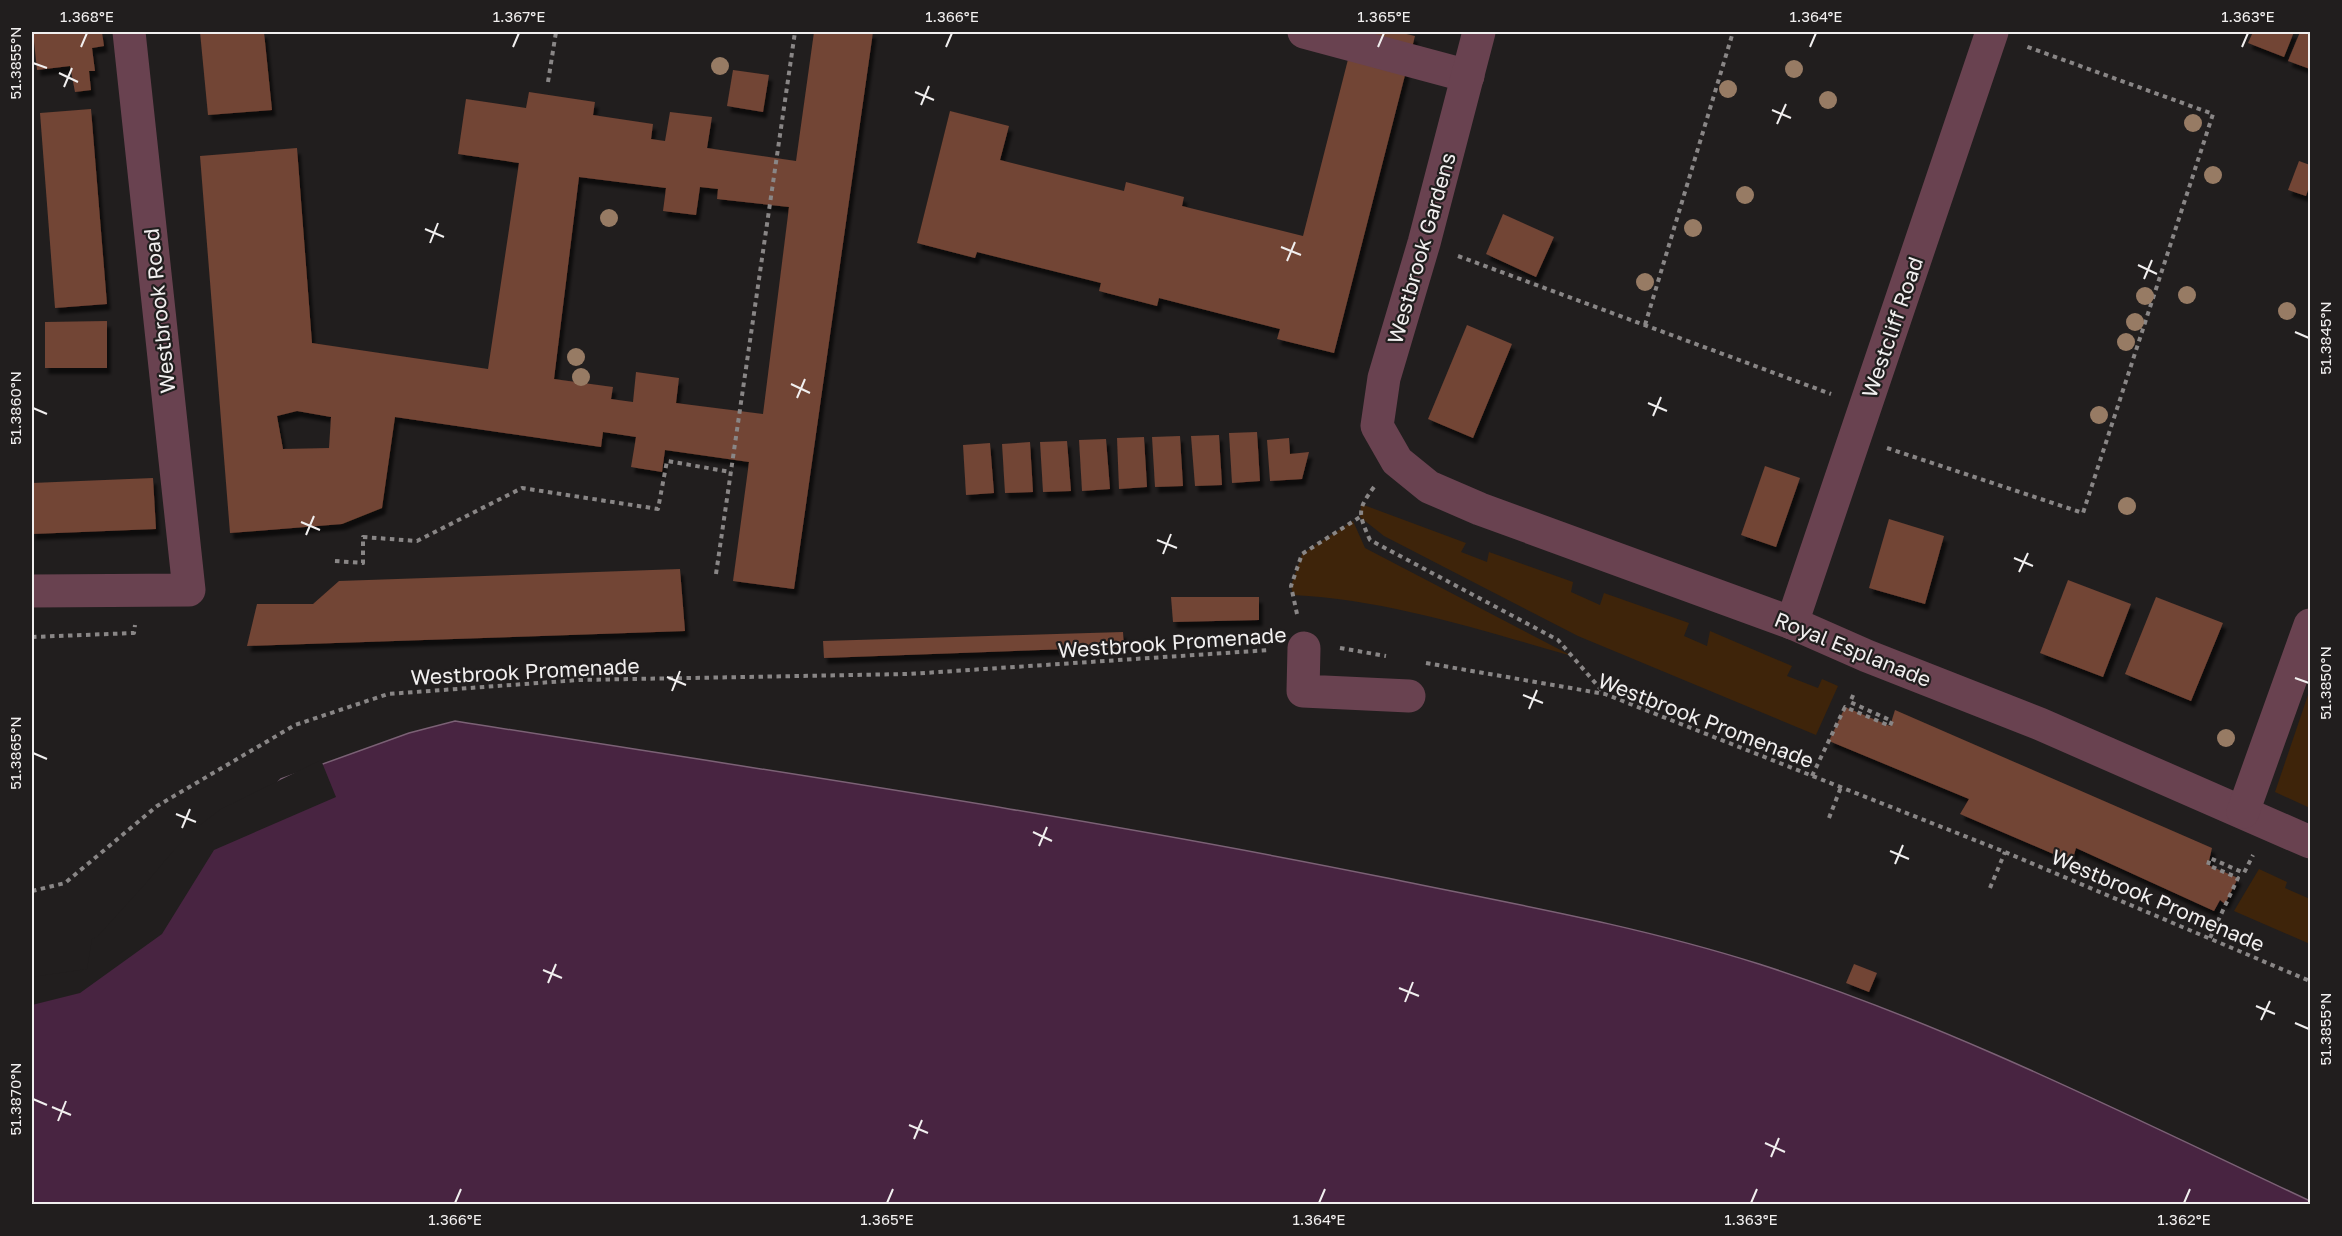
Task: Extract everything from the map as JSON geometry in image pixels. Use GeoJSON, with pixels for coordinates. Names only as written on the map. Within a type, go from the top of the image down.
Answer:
{"type":"FeatureCollection","features":[{"type":"Feature","properties":{"kind":"street","name":"Westbrook Road"},"geometry":{"type":"LineString","coordinates":[[32,591],[189,590],[129,32]]}},
{"type":"Feature","properties":{"kind":"street"},"geometry":{"type":"LineString","coordinates":[[1304,32],[1468,75]]}},
{"type":"Feature","properties":{"kind":"street","name":"Westbrook Gardens"},"geometry":{"type":"LineString","coordinates":[[1397,460],[1377,426],[1384,378],[1424,243],[1479,32]]}},
{"type":"Feature","properties":{"kind":"street","name":"Westcliff Road"},"geometry":{"type":"LineString","coordinates":[[1792,623],[1992,33]]}},
{"type":"Feature","properties":{"kind":"street","name":"Royal Esplanade"},"geometry":{"type":"LineString","coordinates":[[1397,460],[1429,487],[1480,509],[1792,623],[1867,656],[2040,724],[2310,842]]}},
{"type":"Feature","properties":{"kind":"street"},"geometry":{"type":"LineString","coordinates":[[2244,812],[2310,625]]}},
{"type":"Feature","properties":{"kind":"street"},"geometry":{"type":"LineString","coordinates":[[1304,648],[1303,691],[1409,696]]}},
{"type":"Feature","properties":{"kind":"path"},"geometry":{"type":"LineString","coordinates":[[548,82],[556,32]]}},
{"type":"Feature","properties":{"kind":"path"},"geometry":{"type":"LineString","coordinates":[[716,574],[795,32],[789,32]]}},
{"type":"Feature","properties":{"kind":"path"},"geometry":{"type":"LineString","coordinates":[[1645,325],[1733,32]]}},
{"type":"Feature","properties":{"kind":"path"},"geometry":{"type":"LineString","coordinates":[[1424,243],[1645,325],[1860,422],[2083,513],[2213,114],[1992,33]]}},
{"type":"Feature","properties":{"kind":"path"},"geometry":{"type":"LineString","coordinates":[[1397,460],[1361,504],[1360,517],[1370,540],[1558,639],[1605,694]]}},
{"type":"Feature","properties":{"kind":"path"},"geometry":{"type":"LineString","coordinates":[[335,561],[363,563],[363,537],[417,541],[522,488],[658,509],[667,461],[731,472]]}},
{"type":"Feature","properties":{"kind":"path"},"geometry":{"type":"LineString","coordinates":[[1291,586],[1302,554],[1360,517]]}},
{"type":"Feature","properties":{"kind":"path","name":"Westbrook Promenade"},"geometry":{"type":"LineString","coordinates":[[32,891],[65,883],[157,806],[296,725],[388,694],[579,680],[909,674],[1304,648],[1332,647],[1389,657]]}},
{"type":"Feature","properties":{"kind":"path","name":"Westbrook Promenade"},"geometry":{"type":"LineString","coordinates":[[1423,662],[1605,694],[2005,852],[2310,981]]}},
{"type":"Feature","properties":{"kind":"path"},"geometry":{"type":"LineString","coordinates":[[1812,776],[1845,707],[1890,726],[1892,721],[1850,702]]}},
{"type":"Feature","properties":{"kind":"path"},"geometry":{"type":"LineString","coordinates":[[1828,818],[1841,787]]}},
{"type":"Feature","properties":{"kind":"path"},"geometry":{"type":"LineString","coordinates":[[1990,888],[2005,852]]}},
{"type":"Feature","properties":{"kind":"path"},"geometry":{"type":"LineString","coordinates":[[2210,938],[2238,878],[2208,865],[2210,858],[2244,873]]}},
{"type":"Feature","properties":{"kind":"shaded area"},"geometry":{"type":"Polygon","coordinates":[[[1361,504],[1466,543],[1461,552],[1487,562],[1489,552],[1573,582],[1571,592],[1600,605],[1604,593],[1689,623],[1684,636],[1707,646],[1710,631],[1792,666],[1787,676],[1818,688],[1822,679],[1838,686],[1816,735],[1578,636],[1384,536],[1360,517],[1361,504]]]}},
{"type":"Feature","properties":{"kind":"shaded area"},"geometry":{"type":"Polygon","coordinates":[[[1353,521],[1365,548],[1572,656],[1399,610],[1329,598],[1293,595],[1291,586],[1302,554],[1353,521]]]}},
{"type":"Feature","properties":{"kind":"shaded area"},"geometry":{"type":"Polygon","coordinates":[[[2310,689],[2310,808],[2275,792],[2310,689]]]}},
{"type":"Feature","properties":{"kind":"shaded area"},"geometry":{"type":"Polygon","coordinates":[[[455,721],[1151,833],[1524,906],[1619,926],[1713,950],[1830,988],[1970,1043],[2310,1201],[2310,1204],[32,1204],[32,980],[90,972],[281,779],[409,733],[455,721]]]}},
{"type":"Feature","properties":{"kind":"shaded area"},"geometry":{"type":"Polygon","coordinates":[[[2259,869],[2287,882],[2285,888],[2310,899],[2310,944],[2234,911],[2259,869]]]}},
{"type":"Feature","properties":{"kind":"pier"},"geometry":{"type":"Polygon","coordinates":[[[321,760],[336,797],[214,850],[162,934],[80,993],[32,1005],[32,977],[87,969],[92,939],[97,937],[196,828],[221,809],[321,760]]]}},
{"type":"Feature","properties":{"kind":"building"},"geometry":{"type":"Polygon","coordinates":[[[33,32],[102,32],[104,46],[92,48],[95,71],[89,71],[91,90],[75,92],[70,66],[37,70],[33,32]]]}},
{"type":"Feature","properties":{"kind":"building"},"geometry":{"type":"Polygon","coordinates":[[[200,32],[264,32],[272,110],[208,115],[200,32]]]}},
{"type":"Feature","properties":{"kind":"building"},"geometry":{"type":"Polygon","coordinates":[[[814,32],[873,32],[794,589],[733,581],[749,462],[665,450],[662,472],[631,467],[636,437],[603,432],[601,447],[395,417],[382,508],[342,524],[230,533],[200,156],[297,148],[312,343],[488,369],[519,163],[458,154],[466,99],[526,108],[529,92],[595,102],[593,115],[653,124],[651,139],[665,141],[670,112],[712,117],[707,148],[796,161],[814,32]],[[579,177],[554,379],[613,387],[611,399],[633,402],[636,372],[679,378],[676,403],[763,414],[789,207],[717,199],[718,189],[700,187],[696,215],[663,211],[666,188],[579,177]],[[297,411],[277,416],[283,449],[329,448],[331,417],[297,411]]]}},
{"type":"Feature","properties":{"kind":"building"},"geometry":{"type":"Polygon","coordinates":[[[1355,32],[1398,32],[1415,36],[1334,353],[1277,339],[1280,329],[1159,298],[1157,306],[1099,291],[1101,283],[977,252],[975,258],[917,243],[950,111],[1009,126],[1000,160],[1124,191],[1126,182],[1184,197],[1182,206],[1303,236],[1355,32]]]}},
{"type":"Feature","properties":{"kind":"building"},"geometry":{"type":"Polygon","coordinates":[[[2253,32],[2294,32],[2284,57],[2248,43],[2253,32]]]}},
{"type":"Feature","properties":{"kind":"building"},"geometry":{"type":"Polygon","coordinates":[[[2300,32],[2310,32],[2310,69],[2288,61],[2300,32]]]}},
{"type":"Feature","properties":{"kind":"building"},"geometry":{"type":"Polygon","coordinates":[[[733,70],[769,75],[763,112],[727,106],[733,70]]]}},
{"type":"Feature","properties":{"kind":"building"},"geometry":{"type":"Polygon","coordinates":[[[91,109],[107,304],[55,308],[40,113],[91,109]]]}},
{"type":"Feature","properties":{"kind":"building"},"geometry":{"type":"Polygon","coordinates":[[[2299,161],[2310,165],[2310,184],[2306,196],[2288,190],[2299,161]]]}},
{"type":"Feature","properties":{"kind":"building"},"geometry":{"type":"Polygon","coordinates":[[[1503,214],[1554,237],[1536,277],[1486,254],[1503,214]]]}},
{"type":"Feature","properties":{"kind":"building"},"geometry":{"type":"Polygon","coordinates":[[[107,321],[107,368],[45,368],[45,322],[107,321]]]}},
{"type":"Feature","properties":{"kind":"building"},"geometry":{"type":"Polygon","coordinates":[[[1467,325],[1512,344],[1473,438],[1428,419],[1467,325]]]}},
{"type":"Feature","properties":{"kind":"building"},"geometry":{"type":"Polygon","coordinates":[[[1257,432],[1260,481],[1232,483],[1229,433],[1257,432]]]}},
{"type":"Feature","properties":{"kind":"building"},"geometry":{"type":"Polygon","coordinates":[[[1219,435],[1222,485],[1195,486],[1191,436],[1219,435]]]}},
{"type":"Feature","properties":{"kind":"building"},"geometry":{"type":"Polygon","coordinates":[[[1180,436],[1183,486],[1155,487],[1152,437],[1180,436]]]}},
{"type":"Feature","properties":{"kind":"building"},"geometry":{"type":"Polygon","coordinates":[[[1144,437],[1147,487],[1119,489],[1117,438],[1144,437]]]}},
{"type":"Feature","properties":{"kind":"building"},"geometry":{"type":"Polygon","coordinates":[[[1289,438],[1290,454],[1309,452],[1302,479],[1270,481],[1267,440],[1289,438]]]}},
{"type":"Feature","properties":{"kind":"building"},"geometry":{"type":"Polygon","coordinates":[[[1106,439],[1110,489],[1082,491],[1079,440],[1106,439]]]}},
{"type":"Feature","properties":{"kind":"building"},"geometry":{"type":"Polygon","coordinates":[[[1067,441],[1071,491],[1043,492],[1040,442],[1067,441]]]}},
{"type":"Feature","properties":{"kind":"building"},"geometry":{"type":"Polygon","coordinates":[[[1030,442],[1033,492],[1005,493],[1002,444],[1030,442]]]}},
{"type":"Feature","properties":{"kind":"building"},"geometry":{"type":"Polygon","coordinates":[[[990,443],[994,493],[966,495],[963,445],[990,443]]]}},
{"type":"Feature","properties":{"kind":"building"},"geometry":{"type":"Polygon","coordinates":[[[1765,466],[1800,478],[1776,547],[1741,535],[1765,466]]]}},
{"type":"Feature","properties":{"kind":"building"},"geometry":{"type":"Polygon","coordinates":[[[153,478],[156,529],[32,534],[32,483],[153,478]]]}},
{"type":"Feature","properties":{"kind":"building"},"geometry":{"type":"Polygon","coordinates":[[[1889,519],[1944,536],[1925,604],[1869,588],[1889,519]]]}},
{"type":"Feature","properties":{"kind":"building"},"geometry":{"type":"Polygon","coordinates":[[[680,569],[685,631],[247,646],[257,604],[313,604],[339,581],[680,569]]]}},
{"type":"Feature","properties":{"kind":"building"},"geometry":{"type":"Polygon","coordinates":[[[2068,580],[2131,604],[2103,677],[2040,653],[2068,580]]]}},
{"type":"Feature","properties":{"kind":"building"},"geometry":{"type":"Polygon","coordinates":[[[1171,597],[1259,597],[1259,620],[1173,622],[1171,597]]]}},
{"type":"Feature","properties":{"kind":"building"},"geometry":{"type":"Polygon","coordinates":[[[2156,597],[2223,623],[2191,701],[2125,674],[2156,597]]]}},
{"type":"Feature","properties":{"kind":"building"},"geometry":{"type":"Polygon","coordinates":[[[1123,632],[1124,647],[824,658],[823,641],[1123,632]]]}},
{"type":"Feature","properties":{"kind":"building"},"geometry":{"type":"Polygon","coordinates":[[[1845,707],[1890,726],[1895,710],[2212,848],[2208,865],[2238,878],[2225,904],[2220,900],[2214,911],[2076,848],[2072,862],[1960,814],[1969,799],[1829,741],[1845,707]]]}},
{"type":"Feature","properties":{"kind":"building"},"geometry":{"type":"Polygon","coordinates":[[[1854,964],[1877,973],[1869,992],[1846,983],[1854,964]]]}}]}
